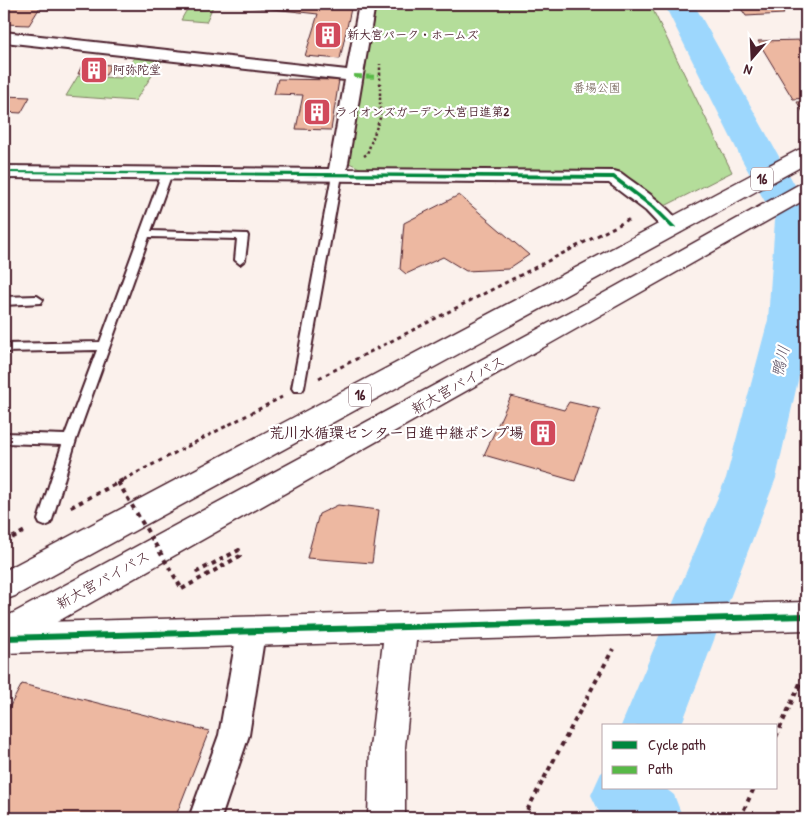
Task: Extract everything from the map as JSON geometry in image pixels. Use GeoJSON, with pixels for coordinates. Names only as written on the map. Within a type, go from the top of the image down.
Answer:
{"type":"FeatureCollection","features":[{"type":"Feature","properties":{"kind":"main road","name":"16"},"geometry":{"type":"LineString","coordinates":[[4,586],[806,155]]}},
{"type":"Feature","properties":{"kind":"main road","name":"新大宮バイパス"},"geometry":{"type":"LineString","coordinates":[[4,637],[806,190]]}},
{"type":"Feature","properties":{"kind":"main road"},"geometry":{"type":"LineString","coordinates":[[4,637],[251,633],[806,616]]}},
{"type":"Feature","properties":{"kind":"main road"},"geometry":{"type":"LineString","coordinates":[[387,818],[387,759],[402,628]]}},
{"type":"Feature","properties":{"kind":"street"},"geometry":{"type":"LineString","coordinates":[[337,175],[367,4]]}},
{"type":"Feature","properties":{"kind":"street"},"geometry":{"type":"LineString","coordinates":[[4,37],[354,76]]}},
{"type":"Feature","properties":{"kind":"street"},"geometry":{"type":"LineString","coordinates":[[4,172],[614,177],[653,206],[673,227]]}},
{"type":"Feature","properties":{"kind":"street"},"geometry":{"type":"LineString","coordinates":[[205,818],[234,735],[251,633]]}},
{"type":"Feature","properties":{"kind":"lane"},"geometry":{"type":"LineString","coordinates":[[45,520],[70,440],[167,173]]}},
{"type":"Feature","properties":{"kind":"lane"},"geometry":{"type":"LineString","coordinates":[[298,388],[337,175]]}},
{"type":"Feature","properties":{"kind":"lane"},"geometry":{"type":"LineString","coordinates":[[145,234],[243,236],[240,260]]}},
{"type":"Feature","properties":{"kind":"lane"},"geometry":{"type":"LineString","coordinates":[[4,301],[37,300]]}},
{"type":"Feature","properties":{"kind":"lane"},"geometry":{"type":"LineString","coordinates":[[4,348],[104,346]]}},
{"type":"Feature","properties":{"kind":"lane"},"geometry":{"type":"LineString","coordinates":[[4,438],[70,440]]}},
{"type":"Feature","properties":{"kind":"path"},"geometry":{"type":"LineString","coordinates":[[4,542],[298,388],[653,206]]}},
{"type":"Feature","properties":{"kind":"path"},"geometry":{"type":"LineString","coordinates":[[118,482],[182,589],[240,556],[239,550],[195,573]]}},
{"type":"Feature","properties":{"kind":"path"},"geometry":{"type":"LineString","coordinates":[[523,818],[612,653],[614,645]]}},
{"type":"Feature","properties":{"kind":"path"},"geometry":{"type":"LineString","coordinates":[[778,733],[806,670]]}},
{"type":"Feature","properties":{"kind":"path"},"geometry":{"type":"LineString","coordinates":[[740,818],[753,790]]}},
{"type":"Feature","properties":{"kind":"green space"},"geometry":{"type":"Polygon","coordinates":[[[190,4],[214,4],[206,22],[181,20],[190,4]]]}},
{"type":"Feature","properties":{"kind":"green space","name":"番場公園"},"geometry":{"type":"Polygon","coordinates":[[[376,4],[650,4],[732,172],[663,207],[614,172],[362,169],[347,162],[376,4]]]}},
{"type":"Feature","properties":{"kind":"green space"},"geometry":{"type":"Polygon","coordinates":[[[135,56],[163,59],[135,101],[66,96],[78,76],[121,78],[135,56]]]}},
{"type":"Feature","properties":{"kind":"building"},"geometry":{"type":"Polygon","coordinates":[[[8,4],[42,4],[29,25],[4,24],[4,10],[8,4]]]}},
{"type":"Feature","properties":{"kind":"building","name":"新大宮パーク・ホームズ"},"geometry":{"type":"Polygon","coordinates":[[[228,4],[352,4],[340,59],[305,56],[318,14],[228,4]]]}},
{"type":"Feature","properties":{"kind":"building"},"geometry":{"type":"Polygon","coordinates":[[[738,4],[777,4],[784,14],[746,16],[738,4]]]}},
{"type":"Feature","properties":{"kind":"building"},"geometry":{"type":"Polygon","coordinates":[[[804,40],[806,45],[806,98],[793,99],[758,41],[804,40]]]}},
{"type":"Feature","properties":{"kind":"building","name":"阿弥陀堂"},"geometry":{"type":"Polygon","coordinates":[[[82,65],[111,65],[106,75],[78,74],[82,65]]]}},
{"type":"Feature","properties":{"kind":"building","name":"ライオンズガーデン大宮日進第2"},"geometry":{"type":"Polygon","coordinates":[[[278,79],[339,80],[331,130],[296,129],[303,95],[274,94],[278,79]]]}},
{"type":"Feature","properties":{"kind":"building"},"geometry":{"type":"Polygon","coordinates":[[[4,96],[30,97],[21,113],[4,112],[4,96]]]}},
{"type":"Feature","properties":{"kind":"building"},"geometry":{"type":"Polygon","coordinates":[[[806,101],[806,117],[797,102],[806,101]]]}},
{"type":"Feature","properties":{"kind":"building"},"geometry":{"type":"Polygon","coordinates":[[[459,195],[529,255],[508,269],[466,271],[443,257],[406,274],[400,269],[404,223],[459,195]]]}},
{"type":"Feature","properties":{"kind":"building","name":"荒川水循環センター日進中継ポンプ場"},"geometry":{"type":"Polygon","coordinates":[[[511,396],[564,410],[569,402],[600,409],[575,481],[484,455],[511,396]]]}},
{"type":"Feature","properties":{"kind":"building"},"geometry":{"type":"Polygon","coordinates":[[[338,505],[379,510],[372,563],[307,558],[319,514],[338,505]]]}},
{"type":"Feature","properties":{"kind":"building"},"geometry":{"type":"Polygon","coordinates":[[[22,684],[209,731],[175,818],[4,818],[4,717],[22,684]]]}},
{"type":"Feature","properties":{"kind":"waterway","name":"鴨川"},"geometry":{"type":"LineString","coordinates":[[652,724],[751,478],[790,320],[795,220],[760,158],[679,4]]}},
{"type":"Feature","properties":{"kind":"waterway"},"geometry":{"type":"LineString","coordinates":[[623,795],[651,818]]}},
{"type":"Feature","properties":{"kind":"marked path"},"geometry":{"type":"LineString","coordinates":[[392,4],[396,6]]}},
{"type":"Feature","properties":{"kind":"marked path"},"geometry":{"type":"LineString","coordinates":[[354,76],[379,77]]}},
{"type":"Feature","properties":{"kind":"cycle path"},"geometry":{"type":"LineString","coordinates":[[4,172],[614,177],[653,207],[673,227]]}},
{"type":"Feature","properties":{"kind":"cycle path"},"geometry":{"type":"LineString","coordinates":[[4,638],[806,616]]}},
{"type":"Feature","properties":{"kind":"place","name":"新大宮パーク・ホームズ"},"geometry":{"type":"Point","coordinates":[328,35]}},
{"type":"Feature","properties":{"kind":"place","name":"阿弥陀堂"},"geometry":{"type":"Point","coordinates":[94,70]}},
{"type":"Feature","properties":{"kind":"place","name":"ライオンズガーデン大宮日進第2"},"geometry":{"type":"Point","coordinates":[317,112]}},
{"type":"Feature","properties":{"kind":"place","name":"荒川水循環センター日進中継ポンプ場"},"geometry":{"type":"Point","coordinates":[543,433]}}]}
